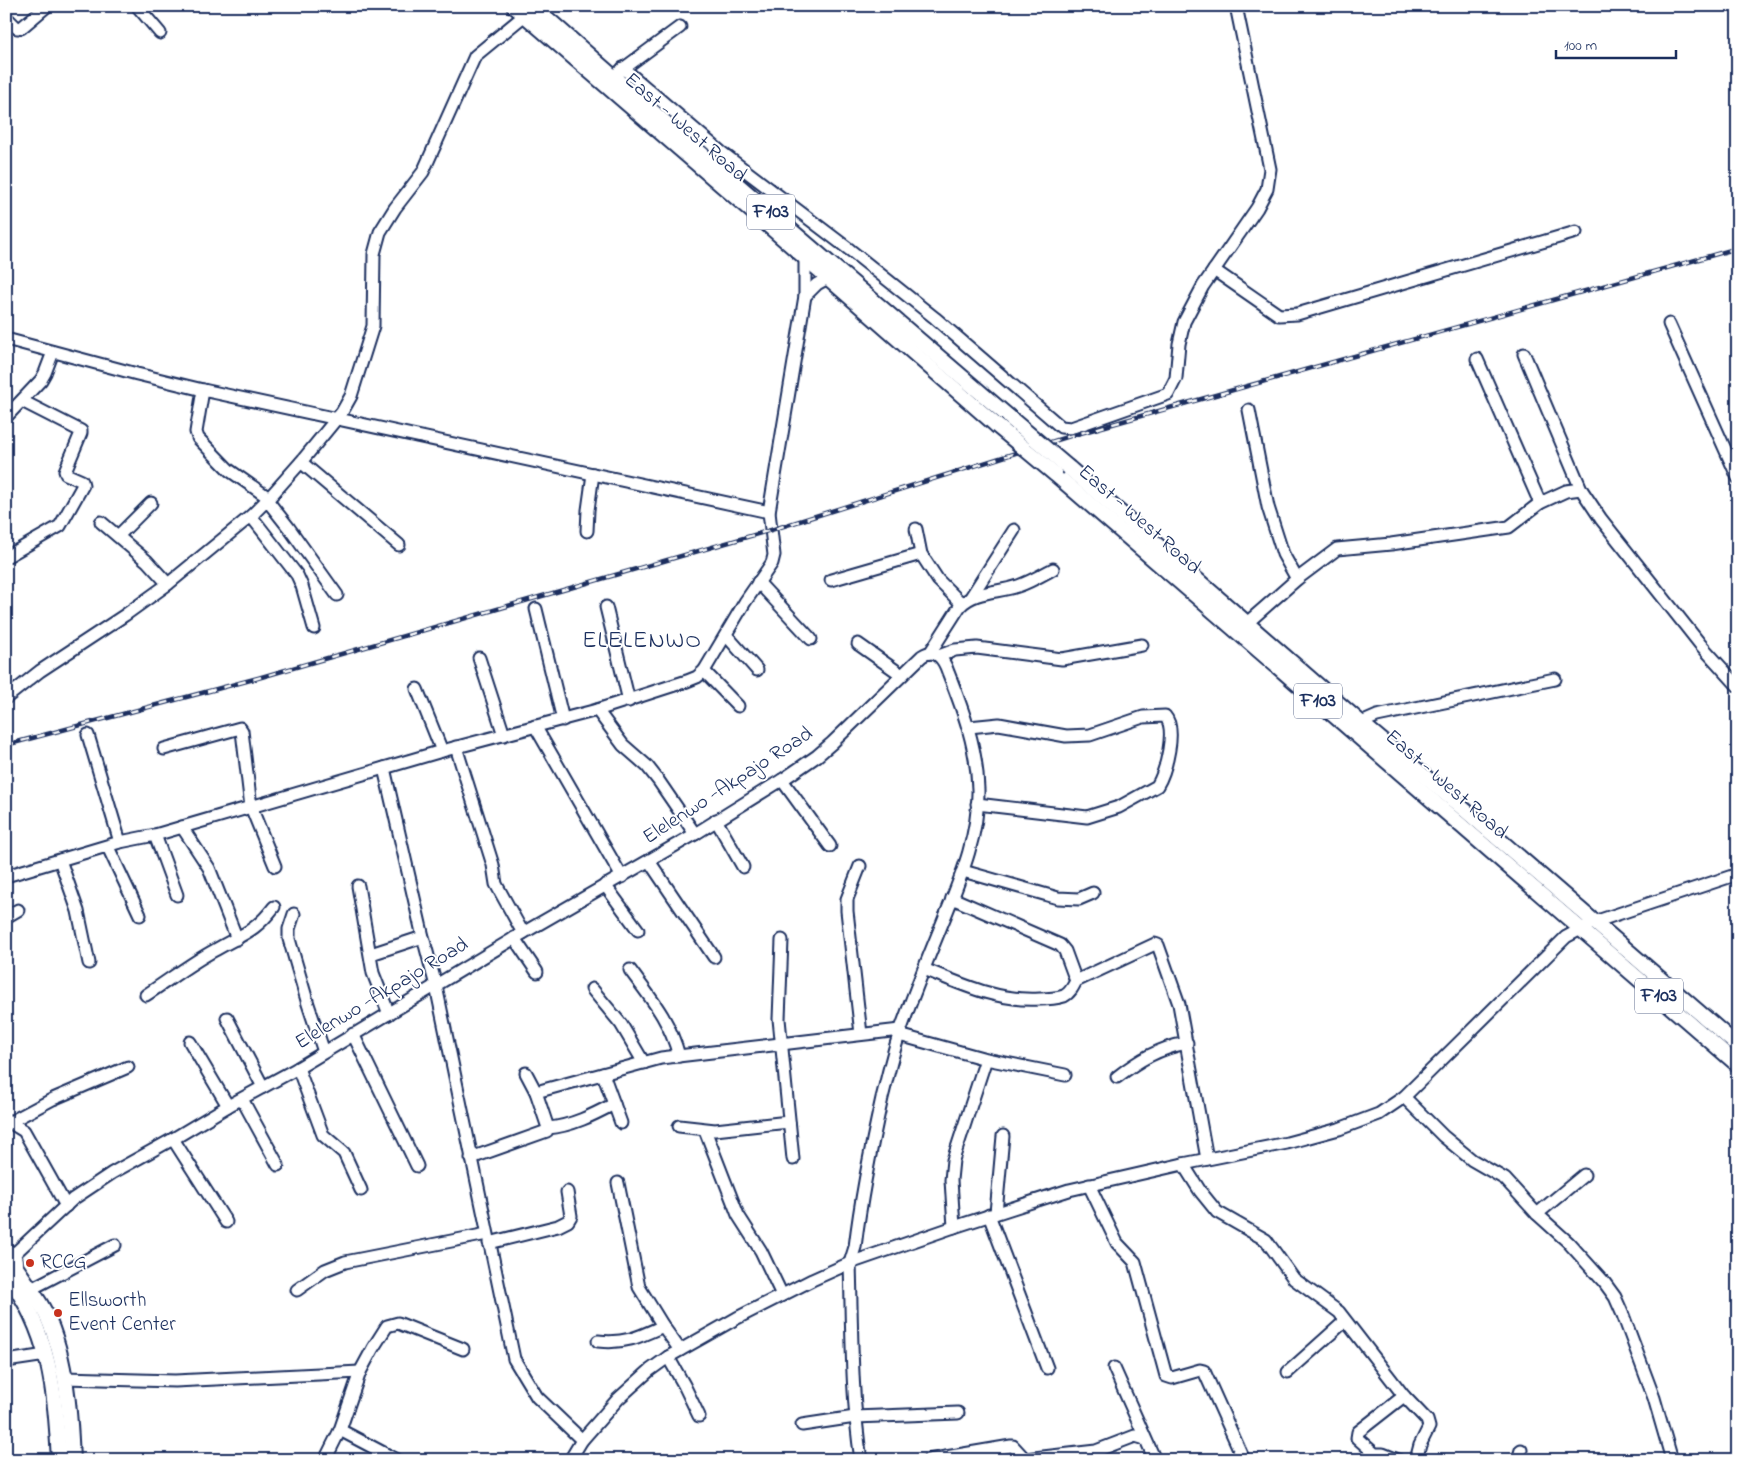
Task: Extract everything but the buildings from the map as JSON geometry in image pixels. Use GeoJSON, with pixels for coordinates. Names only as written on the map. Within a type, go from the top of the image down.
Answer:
{"type":"FeatureCollection","features":[{"type":"Feature","properties":{"kind":"main road","name":"East - West Road"},"geometry":{"type":"LineString","coordinates":[[529,8],[618,72],[1009,417],[1361,723],[1738,1046]]}},
{"type":"Feature","properties":{"kind":"main road","name":"East - West Road"},"geometry":{"type":"LineString","coordinates":[[529,8],[828,278],[996,425],[1738,1065]]}},
{"type":"Feature","properties":{"kind":"main road"},"geometry":{"type":"LineString","coordinates":[[10,1262],[42,1306],[55,1338],[64,1378],[71,1430],[72,1460]]}},
{"type":"Feature","properties":{"kind":"main road"},"geometry":{"type":"LineString","coordinates":[[10,1262],[24,1301],[37,1324],[51,1370],[59,1460]]}},
{"type":"Feature","properties":{"kind":"street"},"geometry":{"type":"LineString","coordinates":[[6,17],[17,28],[21,28],[47,6]]}},
{"type":"Feature","properties":{"kind":"street"},"geometry":{"type":"LineString","coordinates":[[140,8],[160,33]]}},
{"type":"Feature","properties":{"kind":"street"},"geometry":{"type":"LineString","coordinates":[[6,698],[40,671],[168,584],[251,516],[301,462],[346,407],[373,326],[374,254],[380,232],[423,172],[475,56],[529,8]]}},
{"type":"Feature","properties":{"kind":"street"},"geometry":{"type":"LineString","coordinates":[[714,155],[850,250],[935,318],[1061,427],[1071,428],[1168,394],[1176,378],[1179,344],[1184,322],[1203,286],[1257,208],[1267,189],[1270,169],[1240,9]]}},
{"type":"Feature","properties":{"kind":"street"},"geometry":{"type":"LineString","coordinates":[[618,72],[680,28]]}},
{"type":"Feature","properties":{"kind":"street"},"geometry":{"type":"LineString","coordinates":[[1214,270],[1280,315],[1298,314],[1576,232]]}},
{"type":"Feature","properties":{"kind":"street"},"geometry":{"type":"LineString","coordinates":[[6,876],[120,842],[155,835],[456,747],[629,701],[697,677],[704,671],[758,582],[770,567],[774,555],[769,512],[805,296],[806,258]]}},
{"type":"Feature","properties":{"kind":"street"},"geometry":{"type":"LineString","coordinates":[[805,296],[817,284],[828,278]]}},
{"type":"Feature","properties":{"kind":"street"},"geometry":{"type":"LineString","coordinates":[[1669,324],[1738,478]]}},
{"type":"Feature","properties":{"kind":"street"},"geometry":{"type":"LineString","coordinates":[[6,339],[203,390],[769,512]]}},
{"type":"Feature","properties":{"kind":"street"},"geometry":{"type":"LineString","coordinates":[[6,418],[46,374],[53,352]]}},
{"type":"Feature","properties":{"kind":"street"},"geometry":{"type":"LineString","coordinates":[[1524,354],[1581,489],[1601,519],[1694,636],[1738,686]]}},
{"type":"Feature","properties":{"kind":"street"},"geometry":{"type":"LineString","coordinates":[[1477,359],[1540,502]]}},
{"type":"Feature","properties":{"kind":"street"},"geometry":{"type":"LineString","coordinates":[[203,390],[196,432],[198,438],[229,470],[268,499],[337,595]]}},
{"type":"Feature","properties":{"kind":"street"},"geometry":{"type":"LineString","coordinates":[[6,558],[60,526],[83,485],[82,481],[66,474],[65,471],[81,433],[80,431],[22,401]]}},
{"type":"Feature","properties":{"kind":"street"},"geometry":{"type":"LineString","coordinates":[[1249,410],[1268,507],[1283,554],[1296,579]]}},
{"type":"Feature","properties":{"kind":"street"},"geometry":{"type":"LineString","coordinates":[[301,462],[400,545]]}},
{"type":"Feature","properties":{"kind":"street"},"geometry":{"type":"LineString","coordinates":[[587,531],[593,474]]}},
{"type":"Feature","properties":{"kind":"street"},"geometry":{"type":"LineString","coordinates":[[1247,623],[1296,579],[1337,549],[1391,544],[1509,526],[1540,502],[1566,491],[1581,489]]}},
{"type":"Feature","properties":{"kind":"street"},"geometry":{"type":"LineString","coordinates":[[118,536],[151,503]]}},
{"type":"Feature","properties":{"kind":"street"},"geometry":{"type":"LineString","coordinates":[[251,516],[297,575],[314,628]]}},
{"type":"Feature","properties":{"kind":"street"},"geometry":{"type":"LineString","coordinates":[[101,522],[147,561],[168,584]]}},
{"type":"Feature","properties":{"kind":"street"},"geometry":{"type":"LineString","coordinates":[[916,529],[921,554],[938,580],[966,600]]}},
{"type":"Feature","properties":{"kind":"street"},"geometry":{"type":"LineString","coordinates":[[934,654],[966,600],[1014,530]]}},
{"type":"Feature","properties":{"kind":"street"},"geometry":{"type":"LineString","coordinates":[[831,580],[921,554]]}},
{"type":"Feature","properties":{"kind":"street"},"geometry":{"type":"LineString","coordinates":[[966,600],[1018,586],[1053,569]]}},
{"type":"Feature","properties":{"kind":"street"},"geometry":{"type":"LineString","coordinates":[[758,582],[811,640]]}},
{"type":"Feature","properties":{"kind":"street"},"geometry":{"type":"LineString","coordinates":[[606,607],[629,701]]}},
{"type":"Feature","properties":{"kind":"street"},"geometry":{"type":"LineString","coordinates":[[536,609],[563,720]]}},
{"type":"Feature","properties":{"kind":"street"},"geometry":{"type":"LineString","coordinates":[[726,635],[757,670]]}},
{"type":"Feature","properties":{"kind":"street"},"geometry":{"type":"LineString","coordinates":[[858,644],[902,675]]}},
{"type":"Feature","properties":{"kind":"street"},"geometry":{"type":"LineString","coordinates":[[934,654],[977,648],[1062,659],[1142,645]]}},
{"type":"Feature","properties":{"kind":"street"},"geometry":{"type":"LineString","coordinates":[[861,1460],[855,1417],[852,1372],[850,1263],[855,1247],[874,1135],[900,1032],[963,870],[973,838],[977,804],[977,774],[968,727],[946,666],[934,654]]}},
{"type":"Feature","properties":{"kind":"street","name":"Elelenwo -Akpajo Road"},"geometry":{"type":"LineString","coordinates":[[10,1262],[73,1199],[105,1177],[298,1068],[605,885],[695,834],[782,780],[817,756],[832,743],[922,656],[934,654]]}},
{"type":"Feature","properties":{"kind":"street"},"geometry":{"type":"LineString","coordinates":[[479,658],[504,735]]}},
{"type":"Feature","properties":{"kind":"street"},"geometry":{"type":"LineString","coordinates":[[704,671],[738,706]]}},
{"type":"Feature","properties":{"kind":"street"},"geometry":{"type":"LineString","coordinates":[[1361,723],[1377,716],[1555,680]]}},
{"type":"Feature","properties":{"kind":"street"},"geometry":{"type":"LineString","coordinates":[[417,689],[442,751]]}},
{"type":"Feature","properties":{"kind":"street"},"geometry":{"type":"LineString","coordinates":[[597,710],[623,745],[647,766],[695,834]]}},
{"type":"Feature","properties":{"kind":"street"},"geometry":{"type":"LineString","coordinates":[[968,727],[999,724],[1076,736],[1090,736],[1143,717],[1165,716],[1171,725],[1170,747],[1157,786],[1119,808],[1087,817],[977,804]]}},
{"type":"Feature","properties":{"kind":"street"},"geometry":{"type":"LineString","coordinates":[[535,726],[622,877]]}},
{"type":"Feature","properties":{"kind":"street"},"geometry":{"type":"LineString","coordinates":[[164,749],[240,728],[242,731],[251,807],[276,866]]}},
{"type":"Feature","properties":{"kind":"street"},"geometry":{"type":"LineString","coordinates":[[88,735],[120,842]]}},
{"type":"Feature","properties":{"kind":"street"},"geometry":{"type":"LineString","coordinates":[[456,747],[493,865],[496,884],[537,972]]}},
{"type":"Feature","properties":{"kind":"street"},"geometry":{"type":"LineString","coordinates":[[384,768],[436,986],[514,1359],[537,1396],[582,1440]]}},
{"type":"Feature","properties":{"kind":"street"},"geometry":{"type":"LineString","coordinates":[[782,780],[830,846]]}},
{"type":"Feature","properties":{"kind":"street"},"geometry":{"type":"LineString","coordinates":[[716,820],[743,867]]}},
{"type":"Feature","properties":{"kind":"street"},"geometry":{"type":"LineString","coordinates":[[182,827],[208,868],[237,939]]}},
{"type":"Feature","properties":{"kind":"street"},"geometry":{"type":"LineString","coordinates":[[155,835],[177,895]]}},
{"type":"Feature","properties":{"kind":"street"},"geometry":{"type":"LineString","coordinates":[[108,847],[140,915]]}},
{"type":"Feature","properties":{"kind":"street"},"geometry":{"type":"LineString","coordinates":[[60,860],[78,911],[89,963]]}},
{"type":"Feature","properties":{"kind":"street"},"geometry":{"type":"LineString","coordinates":[[649,861],[714,956]]}},
{"type":"Feature","properties":{"kind":"street"},"geometry":{"type":"LineString","coordinates":[[860,866],[847,899],[847,911],[861,1034]]}},
{"type":"Feature","properties":{"kind":"street"},"geometry":{"type":"LineString","coordinates":[[963,870],[1058,898],[1079,899],[1093,893]]}},
{"type":"Feature","properties":{"kind":"street"},"geometry":{"type":"LineString","coordinates":[[570,1460],[582,1440],[632,1386],[668,1357],[737,1318],[850,1263],[1040,1198],[1089,1185],[1295,1141],[1339,1129],[1380,1114],[1404,1097],[1566,937],[1594,922],[1738,874]]}},
{"type":"Feature","properties":{"kind":"street"},"geometry":{"type":"LineString","coordinates":[[605,885],[638,930]]}},
{"type":"Feature","properties":{"kind":"street"},"geometry":{"type":"LineString","coordinates":[[358,886],[373,973],[389,1014]]}},
{"type":"Feature","properties":{"kind":"street"},"geometry":{"type":"LineString","coordinates":[[952,898],[1060,944],[1063,947],[1076,981]]}},
{"type":"Feature","properties":{"kind":"street"},"geometry":{"type":"LineString","coordinates":[[146,995],[215,950],[256,927],[274,907]]}},
{"type":"Feature","properties":{"kind":"street"},"geometry":{"type":"LineString","coordinates":[[6,917],[18,910]]}},
{"type":"Feature","properties":{"kind":"street"},"geometry":{"type":"LineString","coordinates":[[294,914],[289,929],[289,939],[324,1052]]}},
{"type":"Feature","properties":{"kind":"street"},"geometry":{"type":"LineString","coordinates":[[371,954],[423,937]]}},
{"type":"Feature","properties":{"kind":"street"},"geometry":{"type":"LineString","coordinates":[[782,940],[778,1000],[793,1159]]}},
{"type":"Feature","properties":{"kind":"street"},"geometry":{"type":"LineString","coordinates":[[924,969],[980,991],[1025,1000],[1046,999],[1064,996],[1071,990],[1076,981],[1155,944],[1158,945],[1179,1004],[1207,1159]]}},
{"type":"Feature","properties":{"kind":"street"},"geometry":{"type":"LineString","coordinates":[[630,970],[663,1014],[673,1034],[679,1056]]}},
{"type":"Feature","properties":{"kind":"street"},"geometry":{"type":"LineString","coordinates":[[592,989],[621,1024],[644,1063]]}},
{"type":"Feature","properties":{"kind":"street"},"geometry":{"type":"LineString","coordinates":[[227,1018],[263,1087]]}},
{"type":"Feature","properties":{"kind":"street"},"geometry":{"type":"LineString","coordinates":[[536,1092],[661,1058],[861,1034],[900,1032],[986,1059],[1066,1076]]}},
{"type":"Feature","properties":{"kind":"street"},"geometry":{"type":"LineString","coordinates":[[353,1034],[417,1166]]}},
{"type":"Feature","properties":{"kind":"street"},"geometry":{"type":"LineString","coordinates":[[190,1042],[228,1106]]}},
{"type":"Feature","properties":{"kind":"street"},"geometry":{"type":"LineString","coordinates":[[1117,1077],[1132,1065],[1156,1051],[1187,1043]]}},
{"type":"Feature","properties":{"kind":"street"},"geometry":{"type":"LineString","coordinates":[[954,1227],[951,1180],[953,1160],[986,1059]]}},
{"type":"Feature","properties":{"kind":"street"},"geometry":{"type":"LineString","coordinates":[[8,1121],[53,1099],[128,1068]]}},
{"type":"Feature","properties":{"kind":"street"},"geometry":{"type":"LineString","coordinates":[[298,1068],[325,1139],[344,1153],[361,1190]]}},
{"type":"Feature","properties":{"kind":"street"},"geometry":{"type":"LineString","coordinates":[[526,1073],[536,1092],[548,1128]]}},
{"type":"Feature","properties":{"kind":"street"},"geometry":{"type":"LineString","coordinates":[[602,1074],[621,1123]]}},
{"type":"Feature","properties":{"kind":"street"},"geometry":{"type":"LineString","coordinates":[[1404,1097],[1443,1136],[1472,1160],[1505,1179],[1537,1214],[1580,1255],[1614,1297],[1623,1315],[1654,1398],[1672,1460]]}},
{"type":"Feature","properties":{"kind":"street"},"geometry":{"type":"LineString","coordinates":[[242,1098],[278,1164]]}},
{"type":"Feature","properties":{"kind":"street"},"geometry":{"type":"LineString","coordinates":[[471,1158],[547,1131],[548,1128],[576,1123],[614,1104]]}},
{"type":"Feature","properties":{"kind":"street"},"geometry":{"type":"LineString","coordinates":[[8,1121],[24,1131],[66,1206]]}},
{"type":"Feature","properties":{"kind":"street"},"geometry":{"type":"LineString","coordinates":[[679,1126],[705,1130],[789,1122]]}},
{"type":"Feature","properties":{"kind":"street"},"geometry":{"type":"LineString","coordinates":[[705,1130],[738,1215],[761,1251],[782,1295]]}},
{"type":"Feature","properties":{"kind":"street"},"geometry":{"type":"LineString","coordinates":[[1003,1136],[993,1214],[1047,1368]]}},
{"type":"Feature","properties":{"kind":"street"},"geometry":{"type":"LineString","coordinates":[[173,1139],[226,1222]]}},
{"type":"Feature","properties":{"kind":"street"},"geometry":{"type":"LineString","coordinates":[[1183,1164],[1217,1212],[1266,1240],[1294,1279],[1333,1306],[1404,1396],[1429,1423],[1420,1444],[1416,1460]]}},
{"type":"Feature","properties":{"kind":"street"},"geometry":{"type":"LineString","coordinates":[[1537,1214],[1584,1175]]}},
{"type":"Feature","properties":{"kind":"street"},"geometry":{"type":"LineString","coordinates":[[618,1183],[639,1287],[680,1350]]}},
{"type":"Feature","properties":{"kind":"street"},"geometry":{"type":"LineString","coordinates":[[1089,1185],[1118,1243],[1135,1262],[1166,1376],[1172,1378],[1200,1370],[1204,1371],[1244,1460]]}},
{"type":"Feature","properties":{"kind":"street"},"geometry":{"type":"LineString","coordinates":[[297,1290],[325,1270],[344,1262],[558,1226],[568,1221],[571,1216],[567,1192]]}},
{"type":"Feature","properties":{"kind":"street"},"geometry":{"type":"LineString","coordinates":[[31,1289],[115,1245]]}},
{"type":"Feature","properties":{"kind":"street"},"geometry":{"type":"LineString","coordinates":[[1288,1372],[1345,1321]]}},
{"type":"Feature","properties":{"kind":"street"},"geometry":{"type":"LineString","coordinates":[[325,1460],[340,1430],[360,1372],[384,1329],[394,1323],[398,1324],[463,1349]]}},
{"type":"Feature","properties":{"kind":"street"},"geometry":{"type":"LineString","coordinates":[[598,1341],[614,1343],[626,1341],[663,1326]]}},
{"type":"Feature","properties":{"kind":"street"},"geometry":{"type":"LineString","coordinates":[[6,1361],[46,1356]]}},
{"type":"Feature","properties":{"kind":"street"},"geometry":{"type":"LineString","coordinates":[[668,1357],[684,1384],[699,1416]]}},
{"type":"Feature","properties":{"kind":"street"},"geometry":{"type":"LineString","coordinates":[[1114,1368],[1155,1460]]}},
{"type":"Feature","properties":{"kind":"street"},"geometry":{"type":"LineString","coordinates":[[64,1378],[175,1381],[360,1372]]}},
{"type":"Feature","properties":{"kind":"street"},"geometry":{"type":"LineString","coordinates":[[1398,1460],[1375,1454],[1356,1436],[1358,1432],[1404,1396]]}},
{"type":"Feature","properties":{"kind":"street"},"geometry":{"type":"LineString","coordinates":[[802,1425],[855,1417],[958,1413]]}},
{"type":"Feature","properties":{"kind":"street"},"geometry":{"type":"LineString","coordinates":[[340,1430],[397,1460]]}},
{"type":"Feature","properties":{"kind":"street"},"geometry":{"type":"LineString","coordinates":[[928,1460],[1010,1446],[1013,1446],[1025,1459],[1096,1451],[1135,1436],[1146,1439]]}},
{"type":"Feature","properties":{"kind":"railway"},"geometry":{"type":"LineString","coordinates":[[6,745],[258,678],[771,530],[1070,436],[1738,248]]}},
{"type":"Feature","properties":{"kind":"place","name":"RCCG"},"geometry":{"type":"Point","coordinates":[30,1263]}},
{"type":"Feature","properties":{"kind":"place","name":"Ellsworth Event Center"},"geometry":{"type":"Point","coordinates":[58,1313]}},
{"type":"Feature","properties":{"kind":"district","name":"ELELENWO"},"geometry":{"type":"Point","coordinates":[642,641]}}]}
